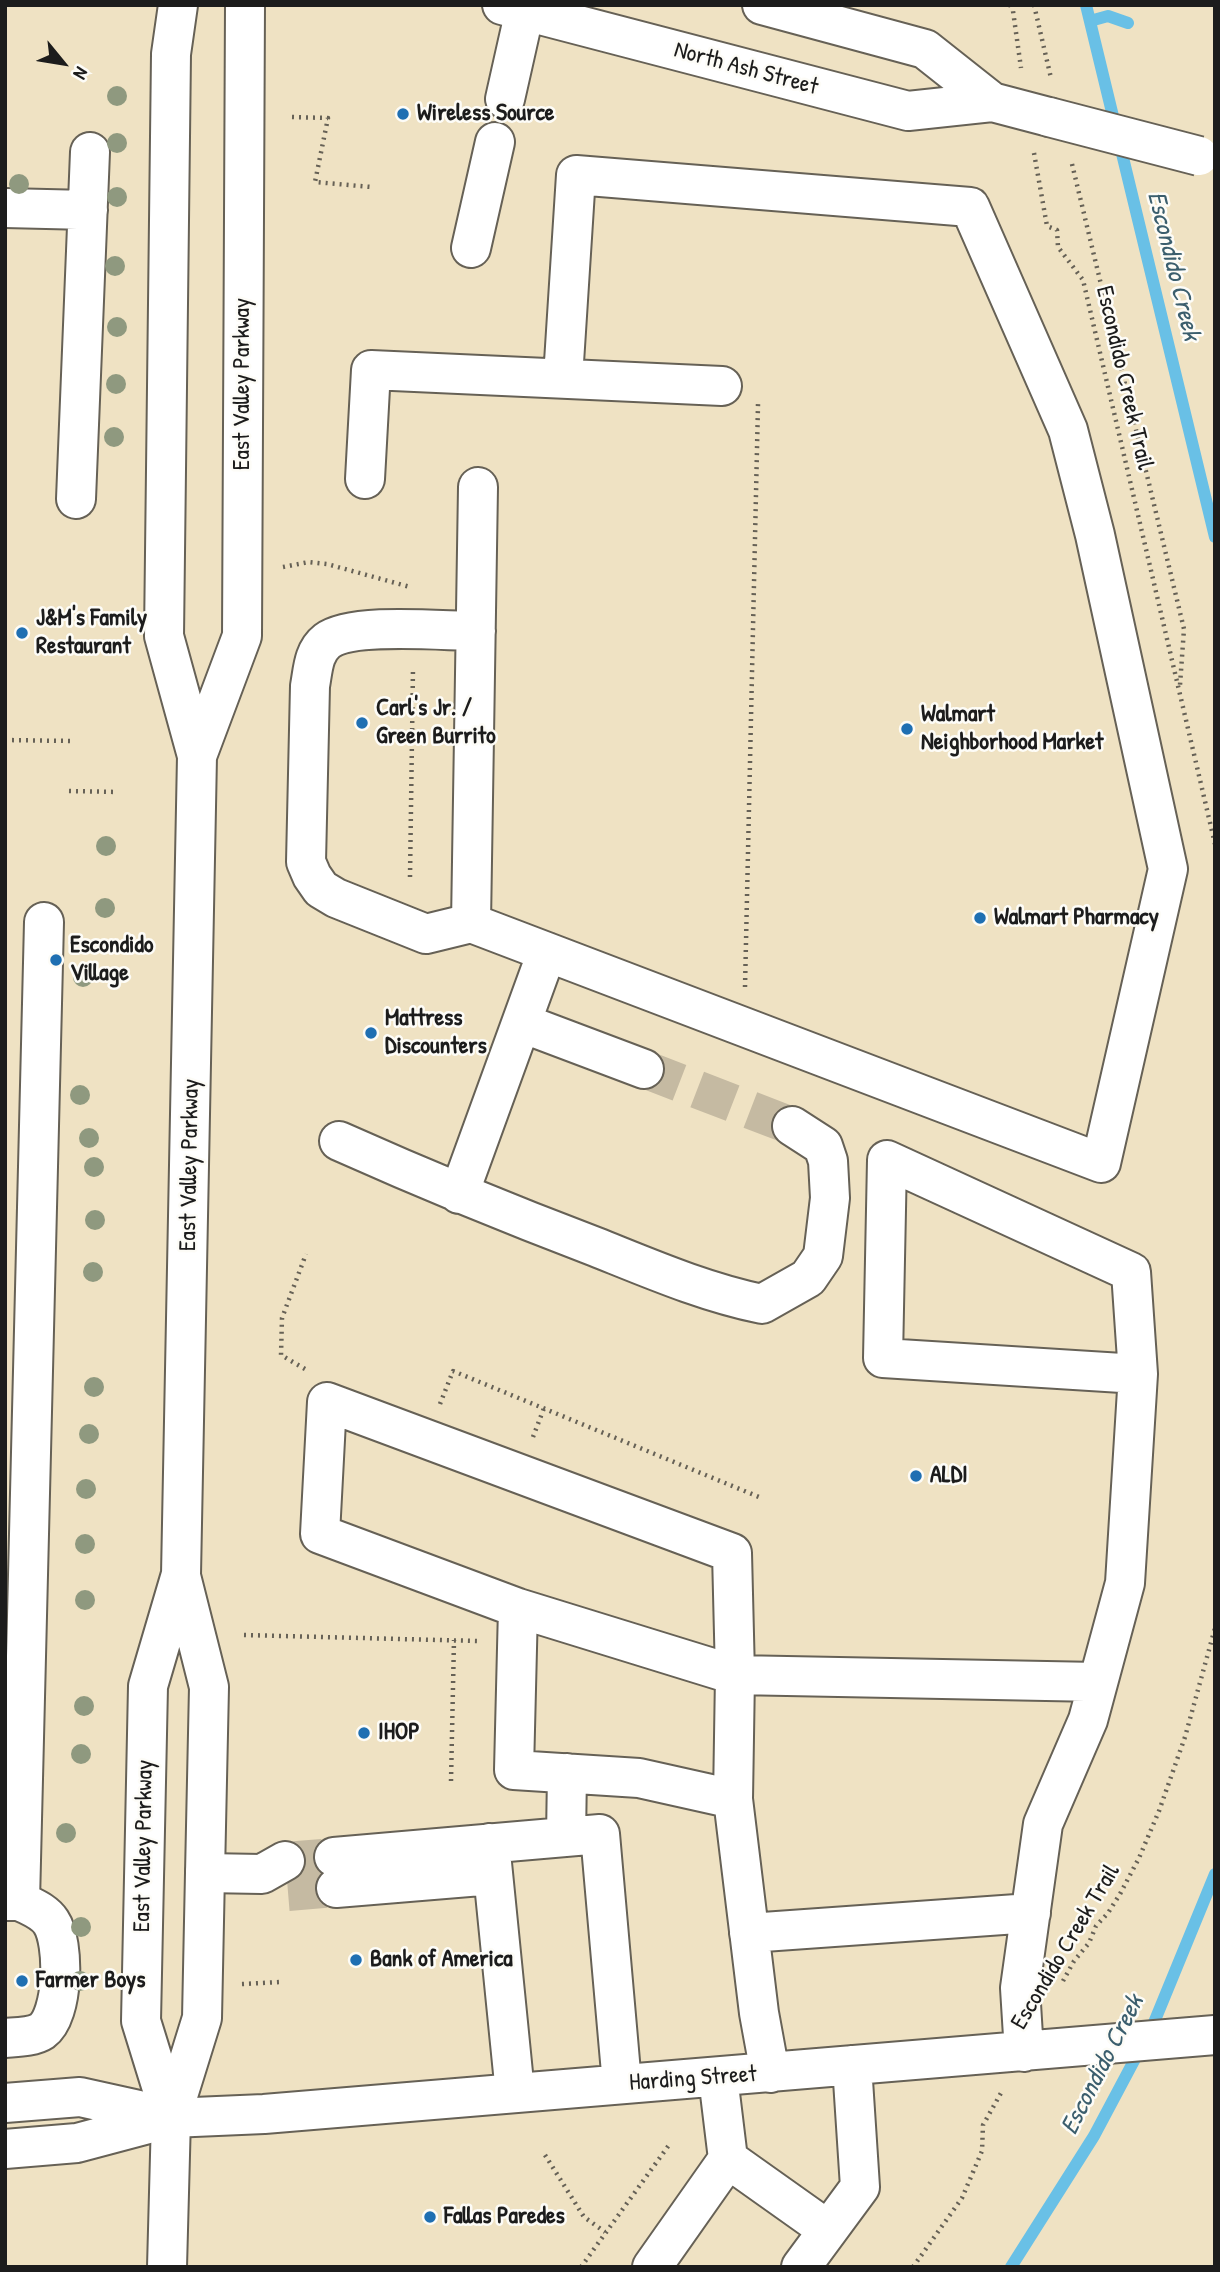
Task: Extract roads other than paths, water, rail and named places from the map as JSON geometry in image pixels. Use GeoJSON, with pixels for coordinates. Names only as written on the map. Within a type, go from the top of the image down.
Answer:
{"type":"FeatureCollection","features":[{"type":"Feature","properties":{"kind":"main road","name":"East Valley Parkway"},"geometry":{"type":"LineString","coordinates":[[167,2267],[171,2118],[202,2018],[209,1687],[181,1574],[197,756],[163,636],[171,54],[177,5]]}},
{"type":"Feature","properties":{"kind":"main road","name":"East Valley Parkway"},"geometry":{"type":"LineString","coordinates":[[197,756],[242,636],[244,5]]}},
{"type":"Feature","properties":{"kind":"main road","name":"North Ash Street"},"geometry":{"type":"LineString","coordinates":[[762,5],[925,49],[1030,104],[1207,159]]}},
{"type":"Feature","properties":{"kind":"main road","name":"North Ash Street"},"geometry":{"type":"LineString","coordinates":[[514,8],[908,111],[1030,104]]}},
{"type":"Feature","properties":{"kind":"main road"},"geometry":{"type":"LineString","coordinates":[[505,99],[514,8]]}},
{"type":"Feature","properties":{"kind":"main road"},"geometry":{"type":"LineString","coordinates":[[471,248],[495,142]]}},
{"type":"Feature","properties":{"kind":"main road"},"geometry":{"type":"LineString","coordinates":[[76,499],[90,152]]}},
{"type":"Feature","properties":{"kind":"main road"},"geometry":{"type":"LineString","coordinates":[[476,631],[348,632],[327,642],[314,659],[310,685],[306,862],[321,889],[336,898],[426,934],[471,923],[1101,1163],[1168,869],[1095,535],[1068,430],[970,207],[576,175],[563,378]]}},
{"type":"Feature","properties":{"kind":"main road"},"geometry":{"type":"LineString","coordinates":[[5,208],[88,210]]}},
{"type":"Feature","properties":{"kind":"main road"},"geometry":{"type":"LineString","coordinates":[[365,479],[371,370],[722,386]]}},
{"type":"Feature","properties":{"kind":"main road"},"geometry":{"type":"LineString","coordinates":[[471,923],[478,487]]}},
{"type":"Feature","properties":{"kind":"main road"},"geometry":{"type":"LineString","coordinates":[[5,2038],[24,2037],[42,2031],[56,2010],[60,1947],[50,1919],[39,1910],[13,1901],[44,922]]}},
{"type":"Feature","properties":{"kind":"main road"},"geometry":{"type":"LineString","coordinates":[[459,1195],[547,952]]}},
{"type":"Feature","properties":{"kind":"main road"},"geometry":{"type":"LineString","coordinates":[[522,1023],[644,1069]]}},
{"type":"Feature","properties":{"kind":"main road"},"geometry":{"type":"LineString","coordinates":[[340,1141],[459,1195],[730,1298],[762,1304],[808,1278],[823,1256],[831,1198],[828,1161],[823,1146],[792,1126]]}},
{"type":"Feature","properties":{"kind":"main road"},"geometry":{"type":"LineString","coordinates":[[1034,2051],[1020,1987],[1043,1824],[1088,1720],[1125,1583],[1138,1374],[1131,1272],[887,1160],[883,1358],[1138,1374]]}},
{"type":"Feature","properties":{"kind":"main road"},"geometry":{"type":"LineString","coordinates":[[770,2073],[759,2013],[733,1799],[735,1675],[732,1553],[327,1402],[320,1534],[518,1625],[735,1675],[1098,1682]]}},
{"type":"Feature","properties":{"kind":"main road","name":"East Valley Parkway"},"geometry":{"type":"LineString","coordinates":[[171,2118],[141,2021],[141,2007],[148,1686],[181,1574]]}},
{"type":"Feature","properties":{"kind":"main road"},"geometry":{"type":"LineString","coordinates":[[518,1625],[514,1770],[639,1778],[733,1799]]}},
{"type":"Feature","properties":{"kind":"main road"},"geometry":{"type":"LineString","coordinates":[[566,1837],[567,1773]]}},
{"type":"Feature","properties":{"kind":"main road"},"geometry":{"type":"LineString","coordinates":[[335,1872],[492,1859],[566,1837],[600,1834],[622,2084]]}},
{"type":"Feature","properties":{"kind":"main road"},"geometry":{"type":"LineString","coordinates":[[492,1859],[515,2093]]}},
{"type":"Feature","properties":{"kind":"main road"},"geometry":{"type":"LineString","coordinates":[[205,1873],[278,1875]]}},
{"type":"Feature","properties":{"kind":"main road"},"geometry":{"type":"LineString","coordinates":[[749,1933],[1031,1913]]}},
{"type":"Feature","properties":{"kind":"main road","name":"Harding Street"},"geometry":{"type":"LineString","coordinates":[[171,2118],[264,2114],[1215,2035]]}},
{"type":"Feature","properties":{"kind":"main road"},"geometry":{"type":"LineString","coordinates":[[801,2267],[860,2188],[852,2064]]}},
{"type":"Feature","properties":{"kind":"main road"},"geometry":{"type":"LineString","coordinates":[[653,2267],[728,2159],[718,2077]]}},
{"type":"Feature","properties":{"kind":"main road"},"geometry":{"type":"LineString","coordinates":[[5,2103],[80,2097],[171,2118]]}},
{"type":"Feature","properties":{"kind":"main road"},"geometry":{"type":"LineString","coordinates":[[5,2149],[77,2143],[171,2118]]}},
{"type":"Feature","properties":{"kind":"main road"},"geometry":{"type":"LineString","coordinates":[[728,2159],[828,2230]]}},
{"type":"Feature","properties":{"kind":"waterway","name":"Escondido Creek"},"geometry":{"type":"LineString","coordinates":[[1086,5],[1215,537]]}},
{"type":"Feature","properties":{"kind":"waterway"},"geometry":{"type":"LineString","coordinates":[[1090,21],[1108,16],[1128,23]]}},
{"type":"Feature","properties":{"kind":"waterway","name":"Escondido Creek"},"geometry":{"type":"LineString","coordinates":[[1011,2267],[1094,2136],[1153,2025],[1215,1874]]}},
{"type":"Feature","properties":{"kind":"tunnel"},"geometry":{"type":"LineString","coordinates":[[644,1069],[792,1126]]}},
{"type":"Feature","properties":{"kind":"tunnel"},"geometry":{"type":"LineString","coordinates":[[285,1861],[334,1857]]}},
{"type":"Feature","properties":{"kind":"tunnel"},"geometry":{"type":"LineString","coordinates":[[288,1892],[336,1888]]}},
{"type":"Feature","properties":{"kind":"place","name":"Wireless Source"},"geometry":{"type":"Point","coordinates":[403,114]}},
{"type":"Feature","properties":{"kind":"place","name":"J&M's Family Restaurant"},"geometry":{"type":"Point","coordinates":[22,633]}},
{"type":"Feature","properties":{"kind":"place","name":"Carl's Jr. / Green Burrito"},"geometry":{"type":"Point","coordinates":[362,723]}},
{"type":"Feature","properties":{"kind":"place","name":"Walmart Neighborhood Market"},"geometry":{"type":"Point","coordinates":[907,729]}},
{"type":"Feature","properties":{"kind":"place","name":"Walmart Pharmacy"},"geometry":{"type":"Point","coordinates":[980,918]}},
{"type":"Feature","properties":{"kind":"place","name":"Escondido Village"},"geometry":{"type":"Point","coordinates":[56,960]}},
{"type":"Feature","properties":{"kind":"place","name":"Mattress Discounters"},"geometry":{"type":"Point","coordinates":[371,1033]}},
{"type":"Feature","properties":{"kind":"place","name":"ALDI"},"geometry":{"type":"Point","coordinates":[916,1476]}},
{"type":"Feature","properties":{"kind":"place","name":"IHOP"},"geometry":{"type":"Point","coordinates":[364,1733]}},
{"type":"Feature","properties":{"kind":"place","name":"Bank of America"},"geometry":{"type":"Point","coordinates":[356,1960]}},
{"type":"Feature","properties":{"kind":"place","name":"Farmer Boys"},"geometry":{"type":"Point","coordinates":[22,1981]}},
{"type":"Feature","properties":{"kind":"place","name":"Fallas Paredes"},"geometry":{"type":"Point","coordinates":[430,2217]}}]}
